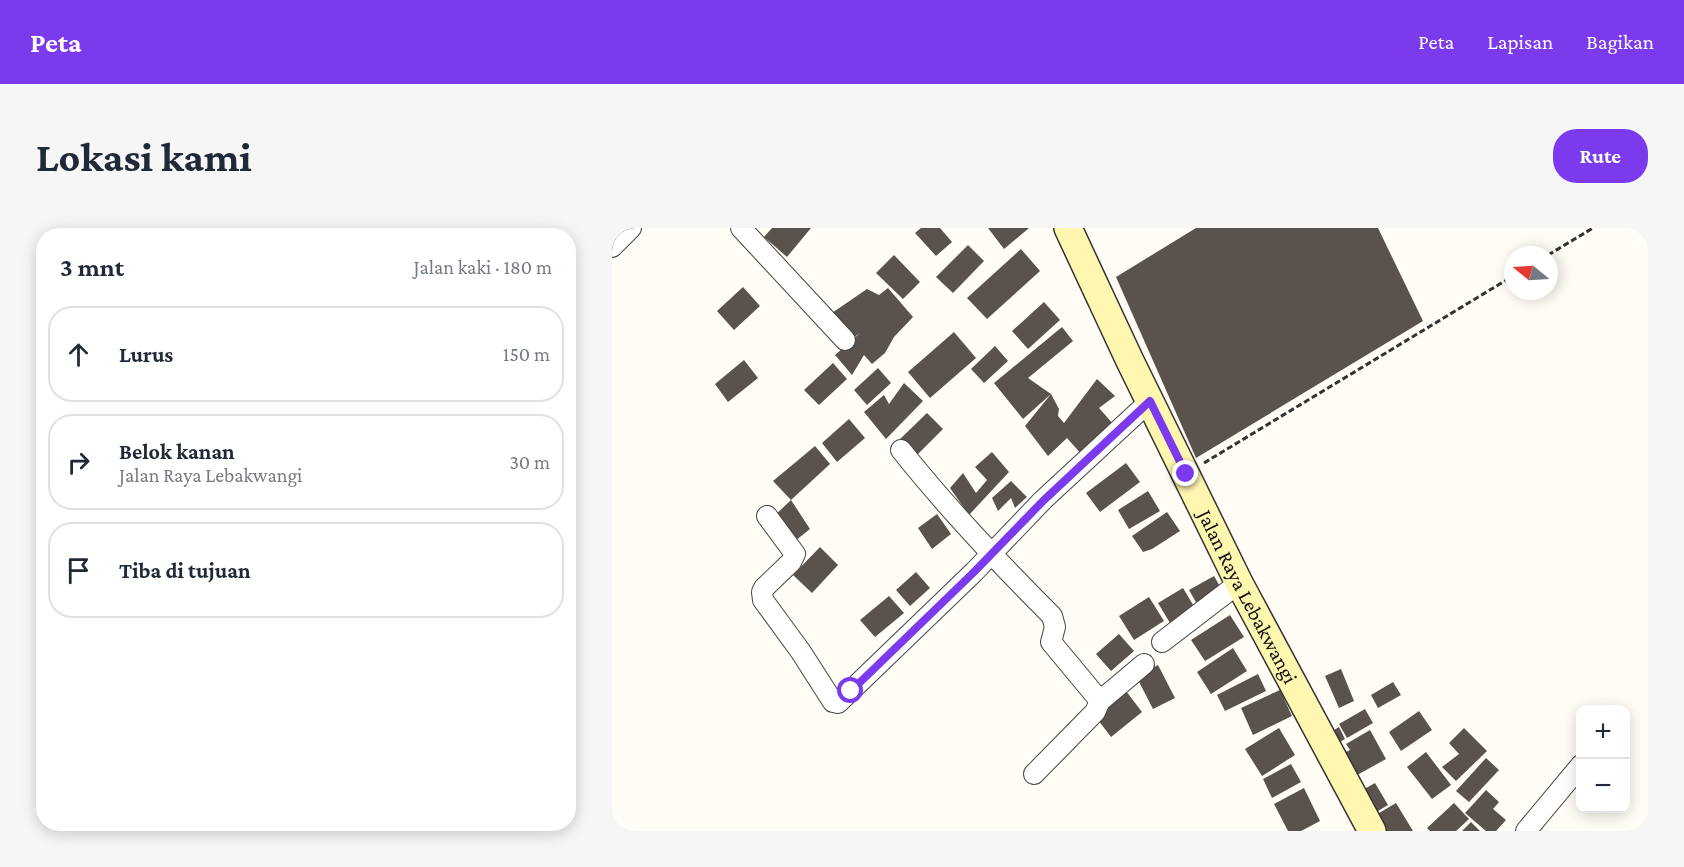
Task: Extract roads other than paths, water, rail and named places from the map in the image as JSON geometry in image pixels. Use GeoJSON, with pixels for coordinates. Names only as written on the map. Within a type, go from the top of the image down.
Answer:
{"type":"FeatureCollection","features":[{"type":"Feature","properties":{"kind":"main road","name":"Jalan Raya Lebakwangi"},"geometry":{"type":"LineString","coordinates":[[1068,228],[1239,583],[1372,831]]}},
{"type":"Feature","properties":{"kind":"street"},"geometry":{"type":"LineString","coordinates":[[612,247],[631,228]]}},
{"type":"Feature","properties":{"kind":"street"},"geometry":{"type":"LineString","coordinates":[[741,228],[845,340]]}},
{"type":"Feature","properties":{"kind":"street"},"geometry":{"type":"LineString","coordinates":[[767,516],[795,554],[791,562],[764,588],[763,600],[836,704],[991,555],[1044,500],[1150,401]]}},
{"type":"Feature","properties":{"kind":"street"},"geometry":{"type":"LineString","coordinates":[[901,450],[956,517],[1052,616],[1055,627],[1051,642],[1100,701]]}},
{"type":"Feature","properties":{"kind":"street"},"geometry":{"type":"LineString","coordinates":[[1162,642],[1239,583]]}},
{"type":"Feature","properties":{"kind":"street"},"geometry":{"type":"LineString","coordinates":[[1034,774],[1095,712],[1100,701],[1144,664]]}},
{"type":"Feature","properties":{"kind":"street"},"geometry":{"type":"LineString","coordinates":[[1526,831],[1576,771]]}}]}
